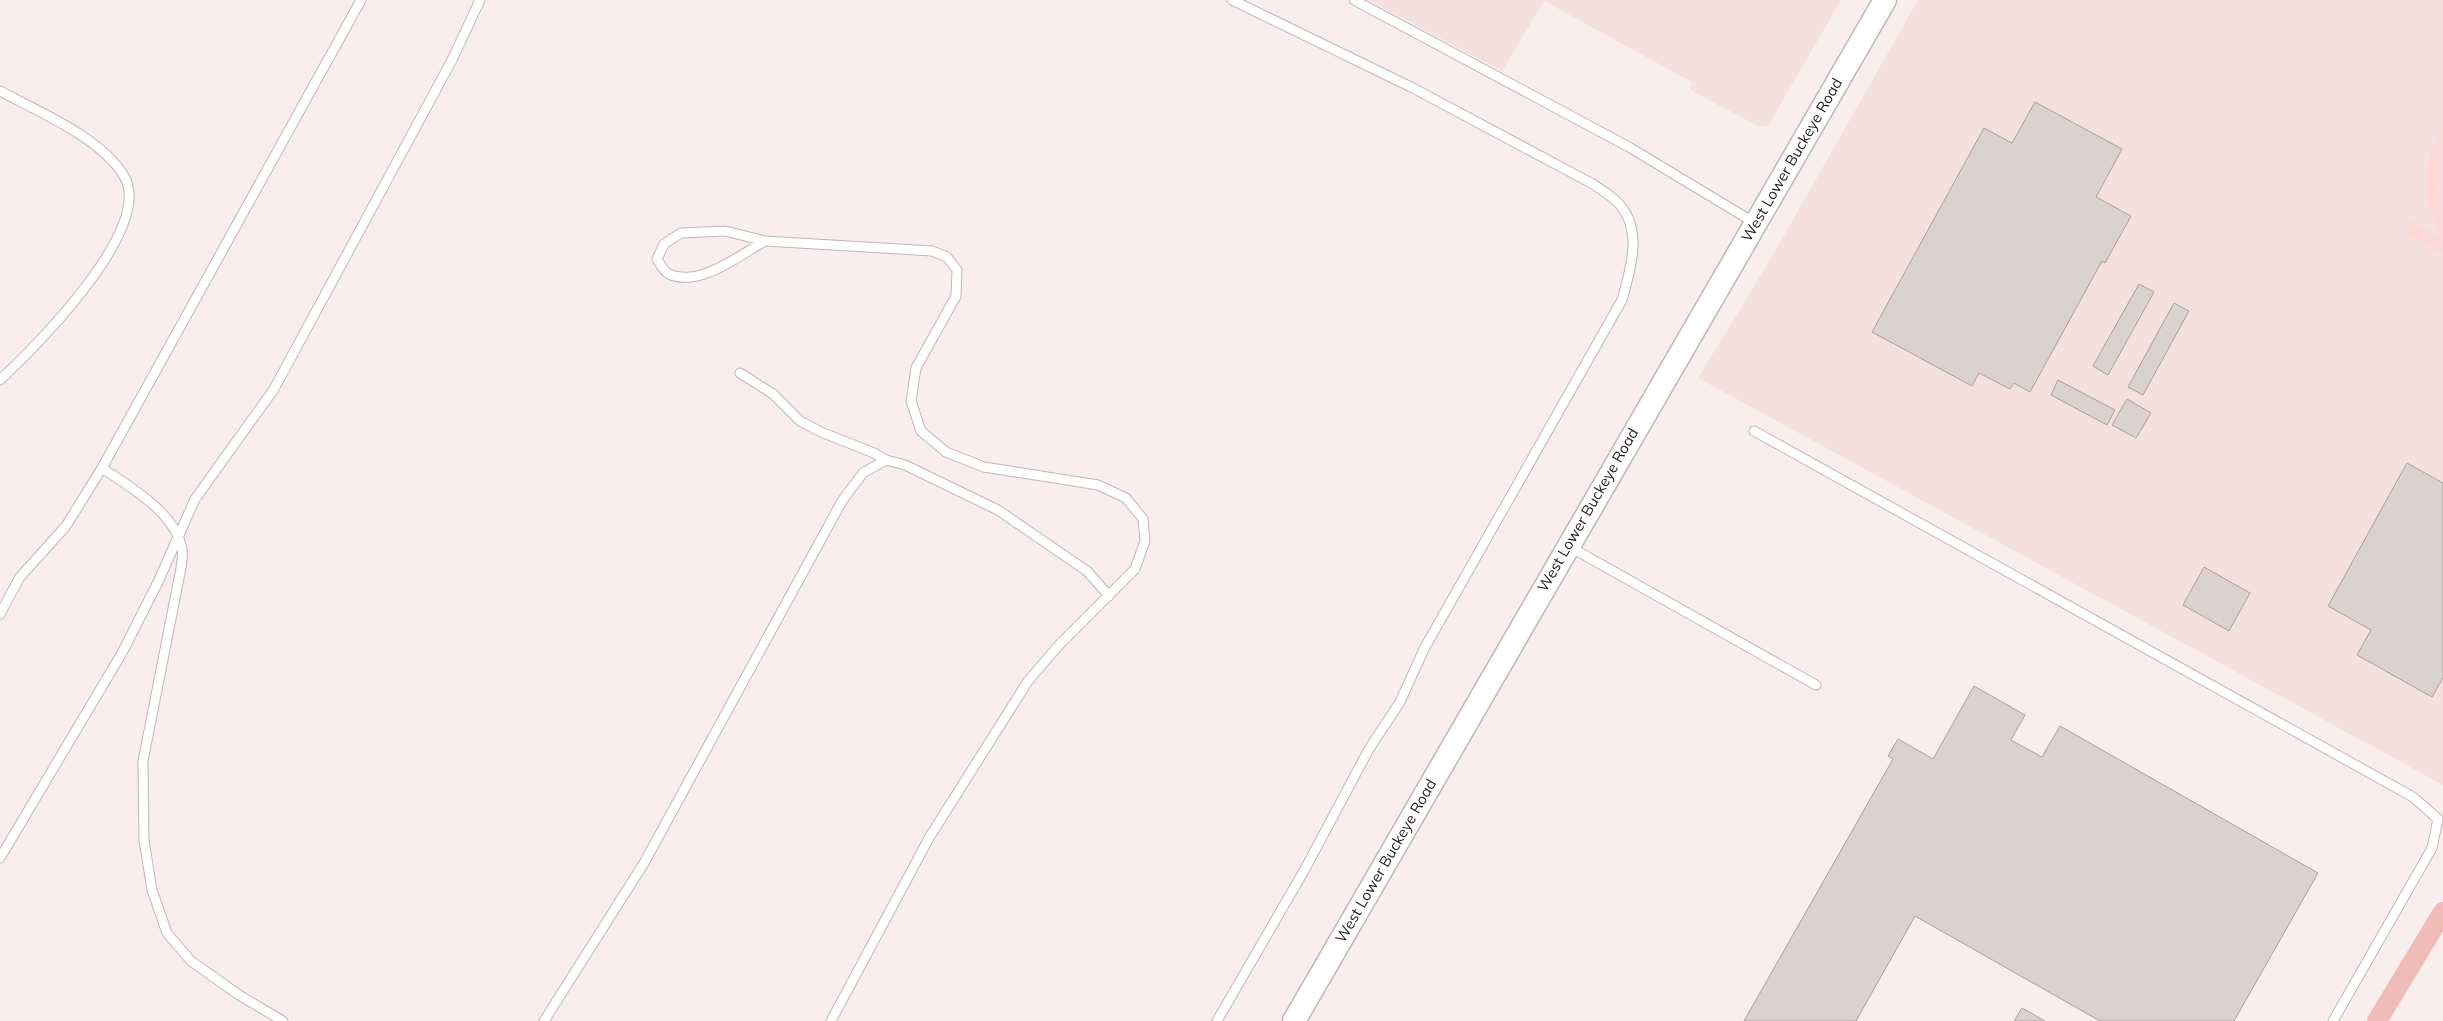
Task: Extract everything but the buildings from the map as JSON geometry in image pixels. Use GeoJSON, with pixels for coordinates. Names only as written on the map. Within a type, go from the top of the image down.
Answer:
{"type":"FeatureCollection","features":[{"type":"Feature","properties":{"kind":"main road","name":"West Lower Buckeye Road"},"geometry":{"type":"LineString","coordinates":[[1294,1021],[1885,0]]}},
{"type":"Feature","properties":{"kind":"lane"},"geometry":{"type":"LineString","coordinates":[[0,614],[20,577],[66,526],[102,468],[361,0]]}},
{"type":"Feature","properties":{"kind":"lane"},"geometry":{"type":"LineString","coordinates":[[0,858],[122,653],[158,582],[195,499],[274,389],[452,60],[480,0]]}},
{"type":"Feature","properties":{"kind":"lane"},"geometry":{"type":"LineString","coordinates":[[1217,1021],[1305,869],[1369,749],[1400,702],[1428,641],[1622,300],[1633,263],[1632,226],[1617,201],[1591,182],[1413,88],[1232,0]]}},
{"type":"Feature","properties":{"kind":"lane"},"geometry":{"type":"LineString","coordinates":[[1354,0],[1630,147],[1755,223]]}},
{"type":"Feature","properties":{"kind":"lane"},"geometry":{"type":"LineString","coordinates":[[0,91],[83,136],[110,159],[124,175],[130,189],[125,219],[112,249],[36,346],[0,380]]}},
{"type":"Feature","properties":{"kind":"lane"},"geometry":{"type":"LineString","coordinates":[[765,241],[702,276],[684,278],[668,274],[657,259],[664,244],[681,233],[724,231],[765,241],[932,251],[948,257],[957,270],[956,296],[916,368],[911,401],[921,431],[946,452],[984,467],[1098,485],[1126,498],[1143,518],[1145,541],[1135,568],[1059,645],[1028,681],[929,838],[831,1021]]}},
{"type":"Feature","properties":{"kind":"lane"},"geometry":{"type":"LineString","coordinates":[[740,373],[773,394],[800,420],[821,432],[874,453],[886,460],[905,465],[998,510],[1087,571],[1109,596]]}},
{"type":"Feature","properties":{"kind":"lane"},"geometry":{"type":"LineString","coordinates":[[1754,431],[2413,797],[2438,820],[2432,848],[2333,1021]]}},
{"type":"Feature","properties":{"kind":"lane"},"geometry":{"type":"LineString","coordinates":[[544,1021],[644,863],[842,501],[863,473],[886,460]]}},
{"type":"Feature","properties":{"kind":"lane"},"geometry":{"type":"LineString","coordinates":[[102,468],[151,502],[178,534],[183,550],[143,761],[144,840],[152,890],[167,933],[191,961],[239,995],[283,1021]]}},
{"type":"Feature","properties":{"kind":"lane"},"geometry":{"type":"LineString","coordinates":[[1568,545],[1816,685]]}},
{"type":"Feature","properties":{"kind":"shaded area"},"geometry":{"type":"Polygon","coordinates":[[[1368,0],[1841,0],[1768,126],[1760,127],[1690,90],[1692,82],[1544,1],[1502,71],[1368,0]]]}},
{"type":"Feature","properties":{"kind":"shaded area"},"geometry":{"type":"Polygon","coordinates":[[[1918,0],[2443,0],[2443,785],[1698,378],[1770,260],[1918,0]]]}},
{"type":"Feature","properties":{"kind":"shaded area"},"geometry":{"type":"Polygon","coordinates":[[[2443,126],[2443,154],[2438,186],[2443,211],[2443,238],[2431,211],[2427,182],[2431,153],[2443,126]]]}},
{"type":"Feature","properties":{"kind":"shaded area"},"geometry":{"type":"Polygon","coordinates":[[[2411,221],[2443,238],[2443,254],[2405,233],[2411,221]]]}},
{"type":"Feature","properties":{"kind":"waterway"},"geometry":{"type":"LineString","coordinates":[[2377,1021],[2443,912]]}}]}
